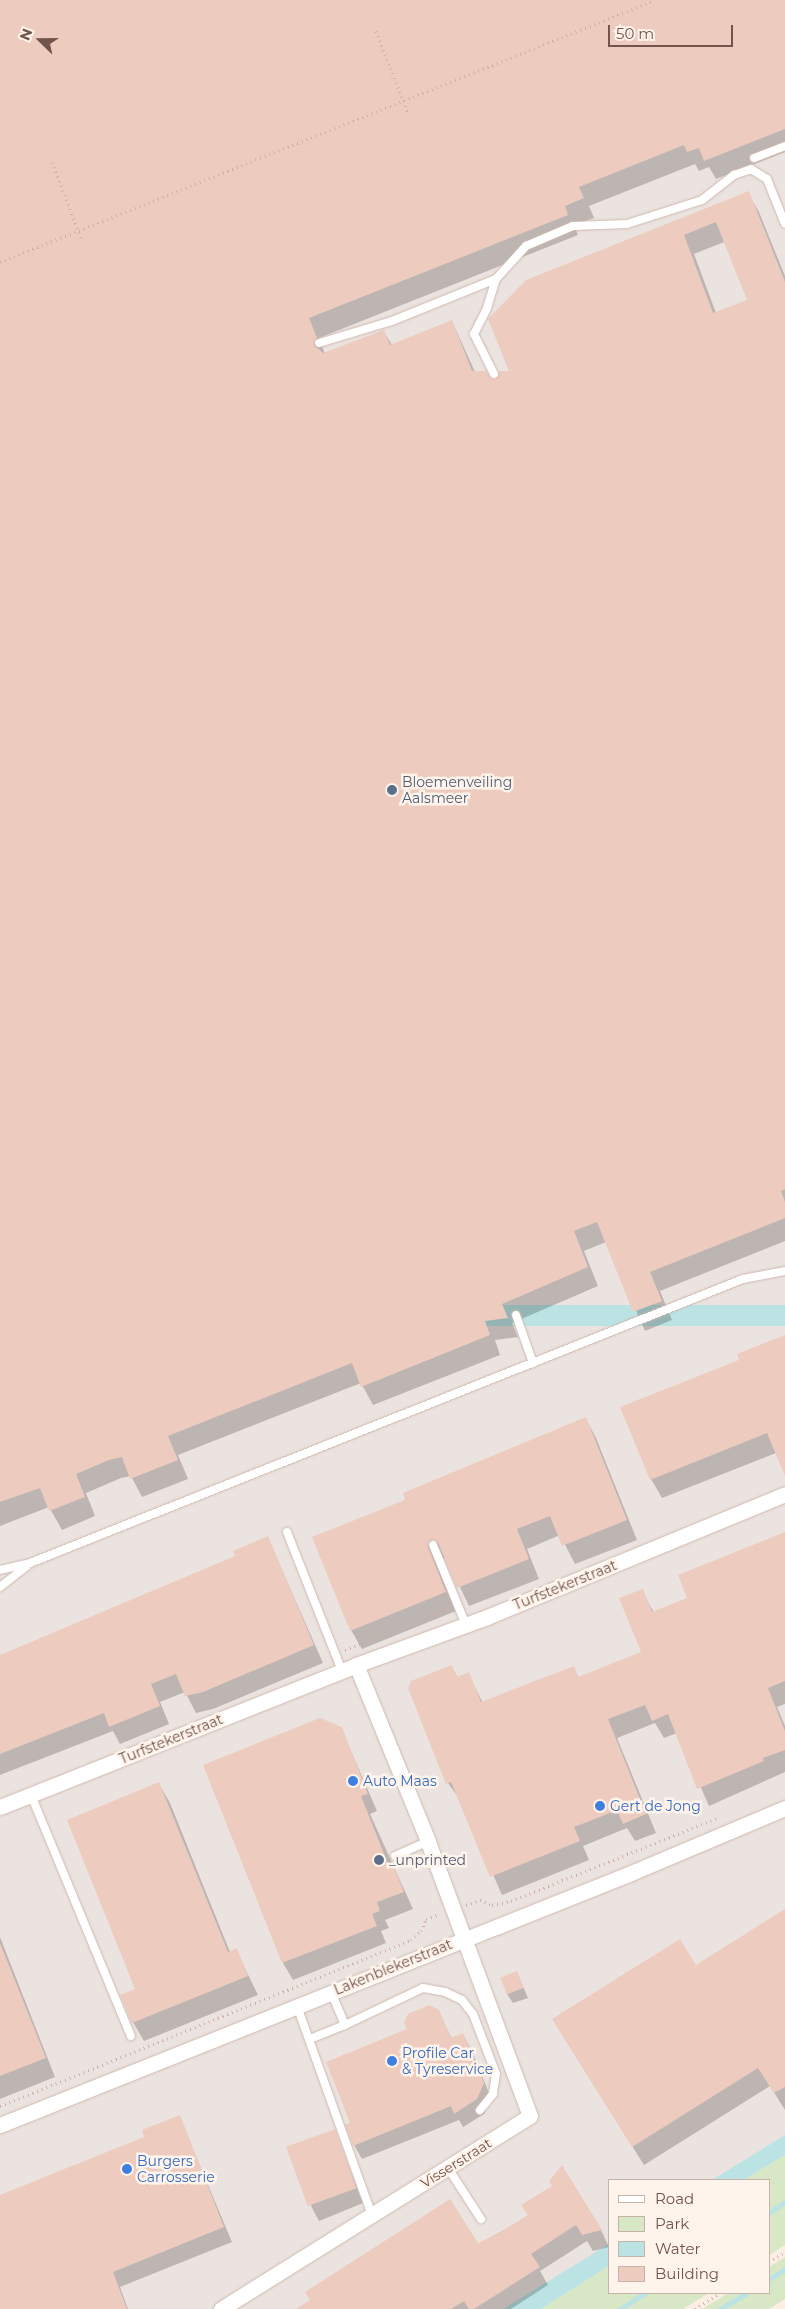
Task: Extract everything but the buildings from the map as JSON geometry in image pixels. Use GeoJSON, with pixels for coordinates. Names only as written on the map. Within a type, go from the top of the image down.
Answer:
{"type":"FeatureCollection","features":[{"type":"Feature","properties":{"kind":"street","name":"Turfstekerstraat"},"geometry":{"type":"LineString","coordinates":[[0,1807],[349,1668],[463,1626],[785,1494]]}},
{"type":"Feature","properties":{"kind":"street","name":"Visserstraat"},"geometry":{"type":"LineString","coordinates":[[221,2309],[530,2116],[504,2040],[428,1841],[349,1668]]}},
{"type":"Feature","properties":{"kind":"street","name":"Lakenblekerstraat"},"geometry":{"type":"LineString","coordinates":[[0,2125],[785,1808]]}},
{"type":"Feature","properties":{"kind":"lane"},"geometry":{"type":"LineString","coordinates":[[754,158],[785,146]]}},
{"type":"Feature","properties":{"kind":"lane"},"geometry":{"type":"LineString","coordinates":[[494,374],[474,334],[487,308],[496,279],[526,246],[573,226],[627,224],[702,200],[742,170],[751,169],[767,179],[785,224]]}},
{"type":"Feature","properties":{"kind":"lane"},"geometry":{"type":"LineString","coordinates":[[319,343],[392,321],[496,279]]}},
{"type":"Feature","properties":{"kind":"lane"},"geometry":{"type":"LineString","coordinates":[[0,1570],[30,1563],[743,1279],[785,1271]]}},
{"type":"Feature","properties":{"kind":"lane"},"geometry":{"type":"LineString","coordinates":[[516,1315],[534,1363]]}},
{"type":"Feature","properties":{"kind":"lane"},"geometry":{"type":"LineString","coordinates":[[288,1532],[336,1654],[349,1668]]}},
{"type":"Feature","properties":{"kind":"lane"},"geometry":{"type":"LineString","coordinates":[[433,1545],[463,1626]]}},
{"type":"Feature","properties":{"kind":"lane"},"geometry":{"type":"LineString","coordinates":[[0,1587],[30,1563]]}},
{"type":"Feature","properties":{"kind":"lane"},"geometry":{"type":"LineString","coordinates":[[31,1795],[130,2036]]}},
{"type":"Feature","properties":{"kind":"lane"},"geometry":{"type":"LineString","coordinates":[[395,1856],[428,1841]]}},
{"type":"Feature","properties":{"kind":"lane"},"geometry":{"type":"LineString","coordinates":[[310,2039],[423,1988],[445,1992],[462,2000],[473,2014],[496,2074],[493,2094],[480,2110]]}},
{"type":"Feature","properties":{"kind":"lane"},"geometry":{"type":"LineString","coordinates":[[331,1992],[344,2025]]}},
{"type":"Feature","properties":{"kind":"lane"},"geometry":{"type":"LineString","coordinates":[[298,2006],[372,2216]]}},
{"type":"Feature","properties":{"kind":"lane"},"geometry":{"type":"LineString","coordinates":[[485,2048],[504,2040]]}},
{"type":"Feature","properties":{"kind":"lane"},"geometry":{"type":"LineString","coordinates":[[448,2168],[481,2219]]}},
{"type":"Feature","properties":{"kind":"path"},"geometry":{"type":"LineString","coordinates":[[0,262],[655,0]]}},
{"type":"Feature","properties":{"kind":"path"},"geometry":{"type":"LineString","coordinates":[[376,32],[408,113]]}},
{"type":"Feature","properties":{"kind":"path"},"geometry":{"type":"LineString","coordinates":[[52,162],[82,241]]}},
{"type":"Feature","properties":{"kind":"path"},"geometry":{"type":"LineString","coordinates":[[336,1654],[451,1607],[463,1626]]}},
{"type":"Feature","properties":{"kind":"path"},"geometry":{"type":"LineString","coordinates":[[0,2106],[411,1940],[421,1931],[426,1919],[480,1900],[492,1905],[511,1901],[724,1816]]}},
{"type":"Feature","properties":{"kind":"path"},"geometry":{"type":"LineString","coordinates":[[770,2261],[785,2252]]}},
{"type":"Feature","properties":{"kind":"path"},"geometry":{"type":"LineString","coordinates":[[695,2309],[718,2294]]}},
{"type":"Feature","properties":{"kind":"shaded area"},"geometry":{"type":"Polygon","coordinates":[[[0,0],[785,0],[785,2139],[722,2179],[608,2179],[608,2251],[515,2309],[0,2309],[0,0]]]}},
{"type":"Feature","properties":{"kind":"green space"},"geometry":{"type":"Polygon","coordinates":[[[785,2155],[785,2245],[770,2254],[770,2179],[746,2179],[785,2155]]]}},
{"type":"Feature","properties":{"kind":"green space"},"geometry":{"type":"Polygon","coordinates":[[[785,2257],[785,2299],[769,2309],[702,2309],[726,2294],[770,2294],[770,2266],[785,2257]]]}},
{"type":"Feature","properties":{"kind":"green space"},"geometry":{"type":"Polygon","coordinates":[[[608,2267],[608,2294],[707,2294],[683,2309],[541,2309],[608,2267]]]}},
{"type":"Feature","properties":{"kind":"water"},"geometry":{"type":"Polygon","coordinates":[[[0,1305],[785,1305],[785,1326],[0,1326],[0,1305]]]}},
{"type":"Feature","properties":{"kind":"water"},"geometry":{"type":"Polygon","coordinates":[[[785,2135],[785,2155],[746,2179],[714,2179],[785,2135]]]}},
{"type":"Feature","properties":{"kind":"water"},"geometry":{"type":"Polygon","coordinates":[[[608,2245],[608,2267],[541,2309],[503,2309],[608,2245]]]}},
{"type":"Feature","properties":{"kind":"waterway"},"geometry":{"type":"LineString","coordinates":[[770,2212],[785,2202]]}},
{"type":"Feature","properties":{"kind":"waterway"},"geometry":{"type":"LineString","coordinates":[[770,2278],[785,2269]]}},
{"type":"Feature","properties":{"kind":"waterway"},"geometry":{"type":"LineString","coordinates":[[620,2309],[643,2294]]}},
{"type":"Feature","properties":{"kind":"waterway"},"geometry":{"type":"LineString","coordinates":[[720,2309],[745,2294]]}},
{"type":"Feature","properties":{"kind":"place","name":"Bloemenveiling Aalsmeer"},"geometry":{"type":"Point","coordinates":[392,790]}},
{"type":"Feature","properties":{"kind":"place","name":"Auto Maas"},"geometry":{"type":"Point","coordinates":[353,1781]}},
{"type":"Feature","properties":{"kind":"place","name":"Gert de Jong"},"geometry":{"type":"Point","coordinates":[600,1806]}},
{"type":"Feature","properties":{"kind":"place","name":"_unprinted"},"geometry":{"type":"Point","coordinates":[379,1860]}},
{"type":"Feature","properties":{"kind":"place","name":"Profile Car & Tyreservice"},"geometry":{"type":"Point","coordinates":[392,2061]}},
{"type":"Feature","properties":{"kind":"place","name":"Burgers Carrosserie"},"geometry":{"type":"Point","coordinates":[127,2169]}}]}
